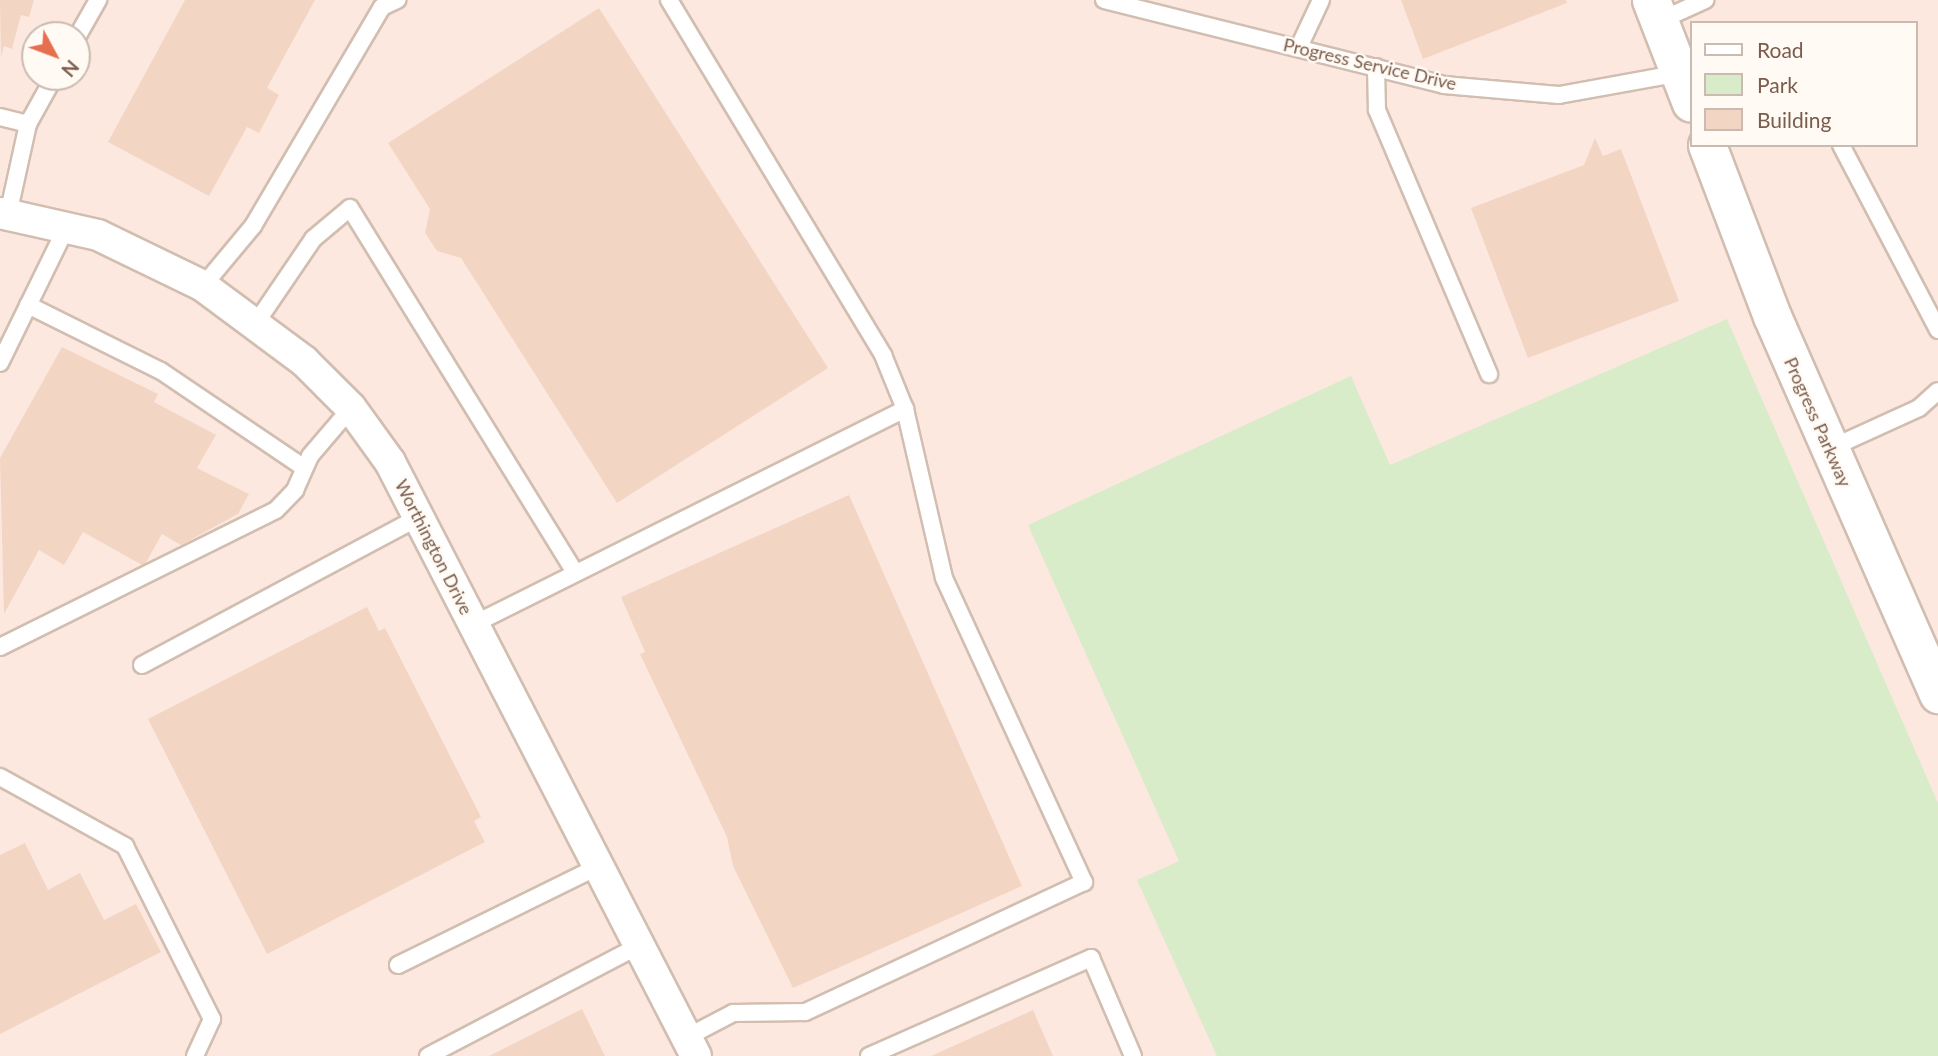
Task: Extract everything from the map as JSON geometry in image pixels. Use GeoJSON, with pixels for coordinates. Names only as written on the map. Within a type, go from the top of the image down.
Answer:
{"type":"FeatureCollection","features":[{"type":"Feature","properties":{"kind":"street"},"geometry":{"type":"LineString","coordinates":[[1655,10],[1687,81]]}},
{"type":"Feature","properties":{"kind":"street","name":"Progress Parkway"},"geometry":{"type":"LineString","coordinates":[[1708,147],[1829,449],[1937,690]]}},
{"type":"Feature","properties":{"kind":"street","name":"Worthington Drive"},"geometry":{"type":"LineString","coordinates":[[4,214],[98,235],[203,286],[256,324],[351,408],[419,517],[692,1047]]}},
{"type":"Feature","properties":{"kind":"lane"},"geometry":{"type":"LineString","coordinates":[[86,21],[98,0]]}},
{"type":"Feature","properties":{"kind":"lane"},"geometry":{"type":"LineString","coordinates":[[203,286],[253,226],[380,4],[397,0]]}},
{"type":"Feature","properties":{"kind":"lane"},"geometry":{"type":"LineString","coordinates":[[668,0],[883,355],[905,409],[944,578],[1084,883],[805,1012],[733,1013],[692,1047]]}},
{"type":"Feature","properties":{"kind":"lane","name":"Progress Service Drive"},"geometry":{"type":"LineString","coordinates":[[1104,0],[1444,85],[1559,95],[1687,81]]}},
{"type":"Feature","properties":{"kind":"lane"},"geometry":{"type":"LineString","coordinates":[[1299,47],[1321,0]]}},
{"type":"Feature","properties":{"kind":"lane"},"geometry":{"type":"LineString","coordinates":[[1655,10],[1705,0]]}},
{"type":"Feature","properties":{"kind":"lane"},"geometry":{"type":"LineString","coordinates":[[1376,67],[1377,110],[1489,374]]}},
{"type":"Feature","properties":{"kind":"lane"},"geometry":{"type":"LineString","coordinates":[[4,214],[28,124],[46,91]]}},
{"type":"Feature","properties":{"kind":"lane"},"geometry":{"type":"LineString","coordinates":[[0,117],[28,124]]}},
{"type":"Feature","properties":{"kind":"lane"},"geometry":{"type":"LineString","coordinates":[[1842,147],[1938,330]]}},
{"type":"Feature","properties":{"kind":"lane"},"geometry":{"type":"LineString","coordinates":[[256,324],[313,239],[350,208],[575,572]]}},
{"type":"Feature","properties":{"kind":"lane"},"geometry":{"type":"LineString","coordinates":[[0,363],[66,228]]}},
{"type":"Feature","properties":{"kind":"lane"},"geometry":{"type":"LineString","coordinates":[[28,305],[161,371],[304,468]]}},
{"type":"Feature","properties":{"kind":"lane"},"geometry":{"type":"LineString","coordinates":[[1919,408],[1938,391]]}},
{"type":"Feature","properties":{"kind":"lane"},"geometry":{"type":"LineString","coordinates":[[1829,449],[1938,401]]}},
{"type":"Feature","properties":{"kind":"lane"},"geometry":{"type":"LineString","coordinates":[[0,647],[276,510],[304,468],[351,408]]}},
{"type":"Feature","properties":{"kind":"lane"},"geometry":{"type":"LineString","coordinates":[[474,624],[905,409]]}},
{"type":"Feature","properties":{"kind":"lane"},"geometry":{"type":"LineString","coordinates":[[142,665],[419,517]]}},
{"type":"Feature","properties":{"kind":"lane"},"geometry":{"type":"LineString","coordinates":[[0,777],[125,846],[212,1019],[195,1056]]}},
{"type":"Feature","properties":{"kind":"lane"},"geometry":{"type":"LineString","coordinates":[[398,965],[598,866]]}},
{"type":"Feature","properties":{"kind":"lane"},"geometry":{"type":"LineString","coordinates":[[429,1056],[640,945]]}},
{"type":"Feature","properties":{"kind":"lane"},"geometry":{"type":"LineString","coordinates":[[869,1056],[1091,958],[1133,1056]]}},
{"type":"Feature","properties":{"kind":"shaded area"},"geometry":{"type":"Polygon","coordinates":[[[0,0],[1938,0],[1938,1056],[0,1056],[0,0]]]}},
{"type":"Feature","properties":{"kind":"green space"},"geometry":{"type":"Polygon","coordinates":[[[1727,319],[1938,803],[1938,1056],[1217,1056],[1137,880],[1179,861],[1028,525],[1351,376],[1390,465],[1727,319]]]}},
{"type":"Feature","properties":{"kind":"building"},"geometry":{"type":"Polygon","coordinates":[[[0,0],[34,0],[29,17],[21,15],[12,49],[4,46],[1,58],[0,0]]]}},
{"type":"Feature","properties":{"kind":"building"},"geometry":{"type":"Polygon","coordinates":[[[185,0],[315,0],[267,88],[279,95],[259,133],[247,127],[209,196],[108,142],[185,0]]]}},
{"type":"Feature","properties":{"kind":"building"},"geometry":{"type":"Polygon","coordinates":[[[1401,0],[1566,0],[1567,3],[1423,59],[1401,0]]]}},
{"type":"Feature","properties":{"kind":"building"},"geometry":{"type":"Polygon","coordinates":[[[599,8],[828,368],[617,503],[461,258],[437,251],[425,233],[430,209],[388,143],[599,8]]]}},
{"type":"Feature","properties":{"kind":"building"},"geometry":{"type":"Polygon","coordinates":[[[1595,138],[1603,156],[1621,149],[1679,301],[1528,358],[1471,208],[1584,165],[1595,138]]]}},
{"type":"Feature","properties":{"kind":"building"},"geometry":{"type":"Polygon","coordinates":[[[62,347],[158,394],[154,402],[216,435],[197,468],[249,494],[238,514],[181,545],[162,534],[144,566],[83,532],[64,565],[39,550],[4,614],[0,458],[62,347]]]}},
{"type":"Feature","properties":{"kind":"building"},"geometry":{"type":"Polygon","coordinates":[[[849,495],[1022,886],[793,988],[733,866],[727,837],[640,654],[645,652],[621,597],[849,495]]]}},
{"type":"Feature","properties":{"kind":"building"},"geometry":{"type":"Polygon","coordinates":[[[367,607],[379,631],[385,628],[481,817],[474,821],[485,842],[267,954],[148,719],[367,607]]]}},
{"type":"Feature","properties":{"kind":"building"},"geometry":{"type":"Polygon","coordinates":[[[25,843],[48,890],[80,873],[104,920],[136,904],[161,952],[0,1034],[0,855],[25,843]]]}},
{"type":"Feature","properties":{"kind":"building"},"geometry":{"type":"Polygon","coordinates":[[[582,1009],[605,1056],[489,1056],[582,1009]]]}},
{"type":"Feature","properties":{"kind":"building"},"geometry":{"type":"Polygon","coordinates":[[[1033,1010],[1053,1056],[931,1056],[1033,1010]]]}}]}
